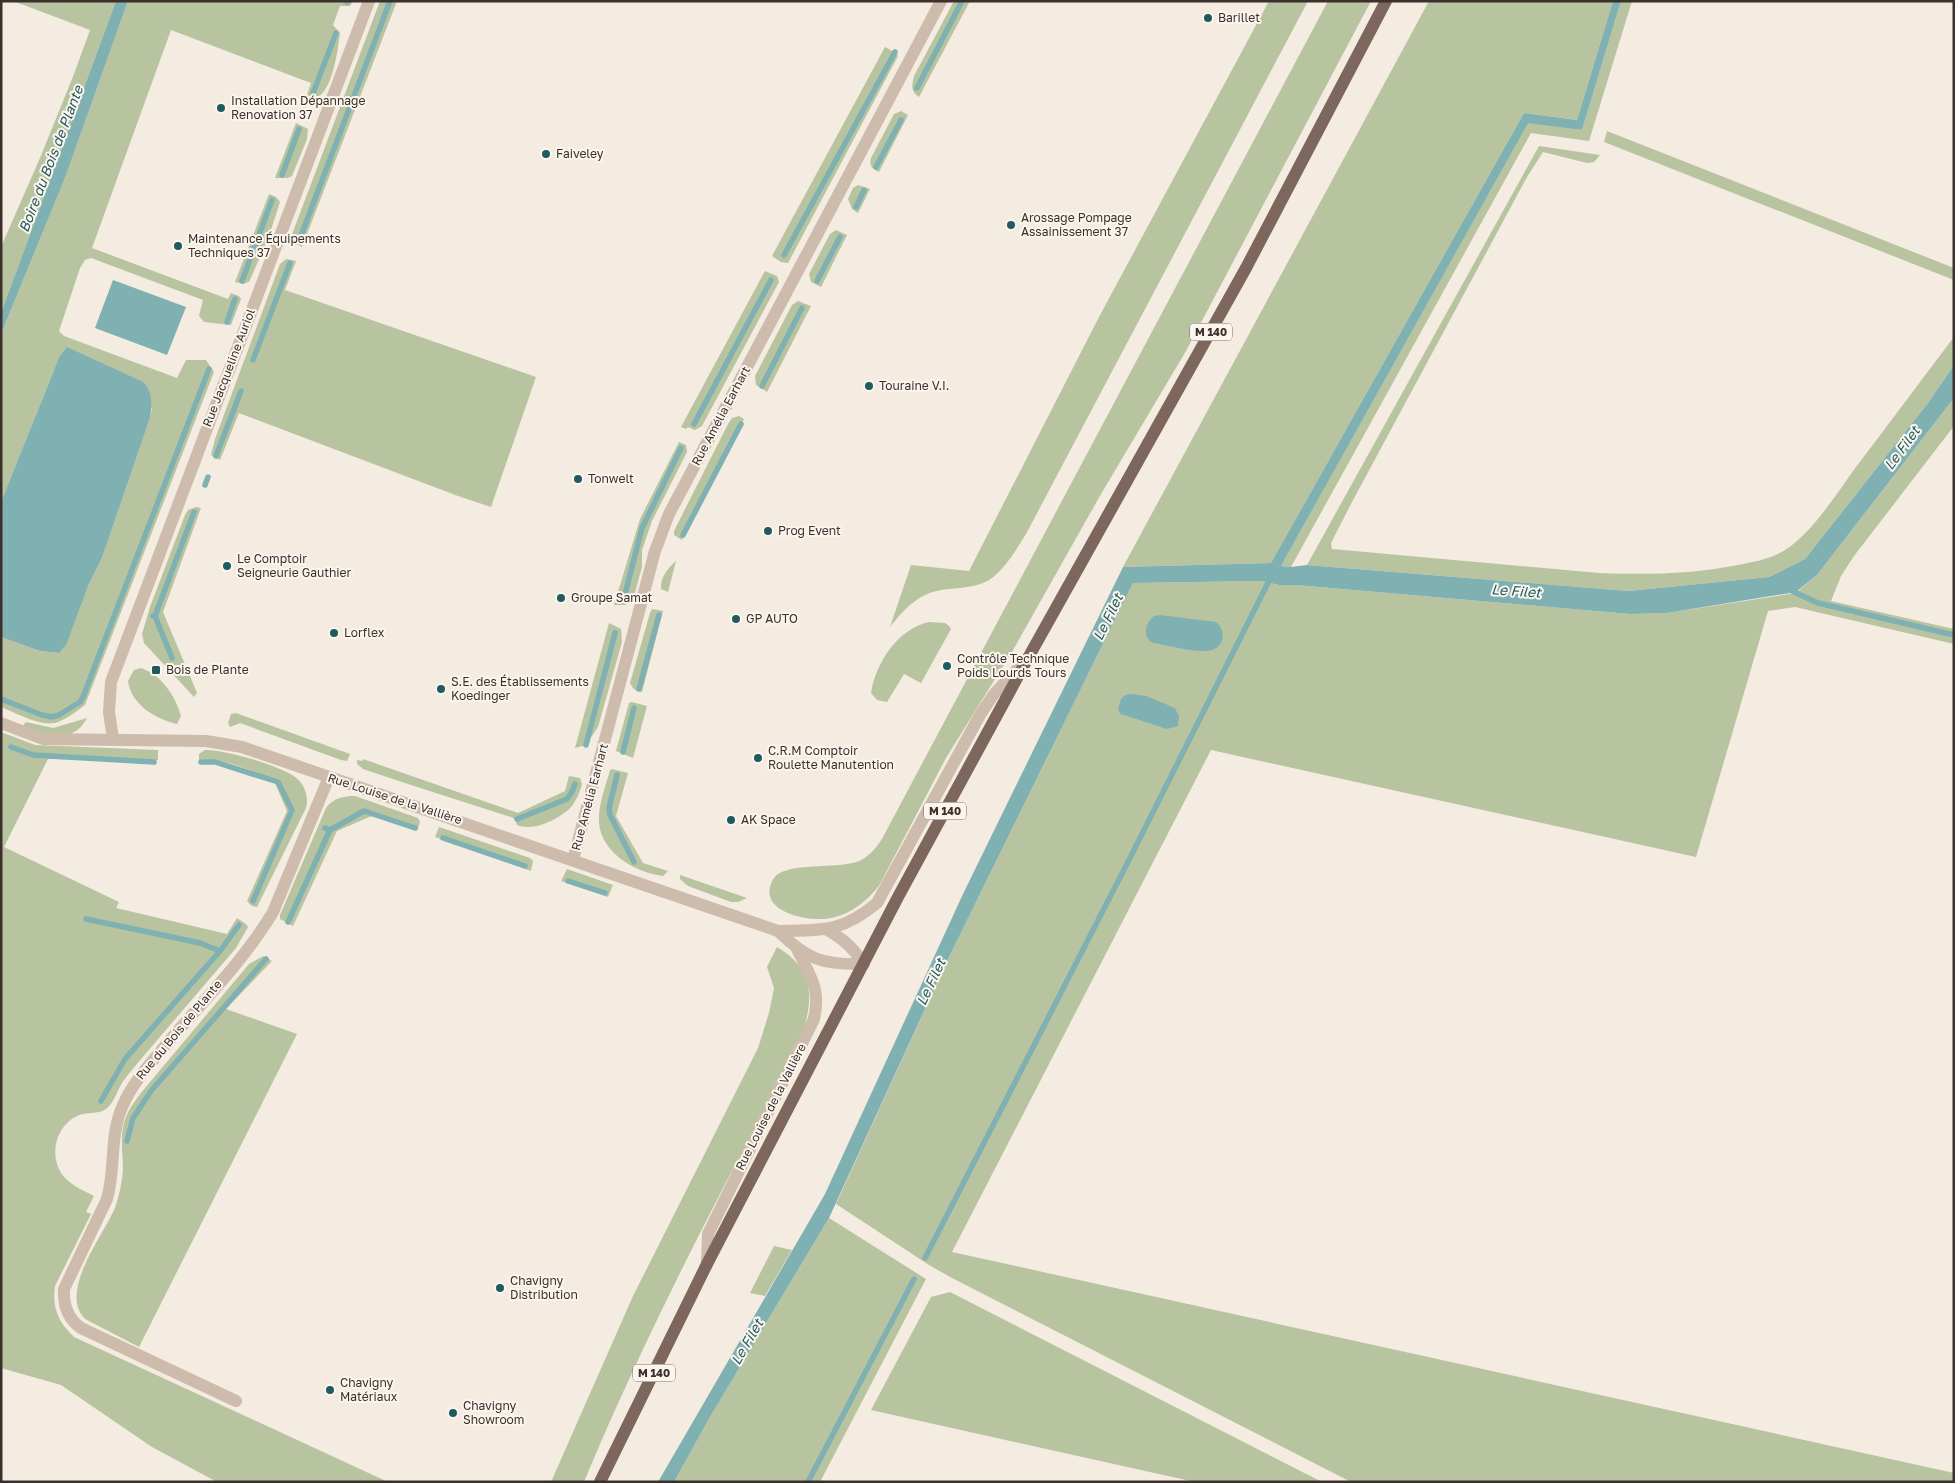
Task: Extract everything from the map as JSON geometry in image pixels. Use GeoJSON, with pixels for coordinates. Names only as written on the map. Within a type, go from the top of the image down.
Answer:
{"type":"FeatureCollection","features":[{"type":"Feature","properties":{"kind":"main road","name":"M 140"},"geometry":{"type":"LineString","coordinates":[[600,1482],[707,1264],[898,897],[1028,658],[1246,268],[1386,1]]}},
{"type":"Feature","properties":{"kind":"street","name":"Rue Jacqueline Auriol"},"geometry":{"type":"LineString","coordinates":[[113,739],[109,712],[111,682],[369,1]]}},
{"type":"Feature","properties":{"kind":"street","name":"Rue Amélia Earhart"},"geometry":{"type":"LineString","coordinates":[[573,860],[661,534],[674,506],[941,1]]}},
{"type":"Feature","properties":{"kind":"street","name":"Rue Louise de la Vallière"},"geometry":{"type":"LineString","coordinates":[[1,723],[44,739],[206,741],[242,747],[778,931],[826,930],[853,921],[877,903],[980,715],[994,694],[1028,658]]}},
{"type":"Feature","properties":{"kind":"street","name":"Rue du Bois de Plante"},"geometry":{"type":"LineString","coordinates":[[236,1401],[81,1328],[75,1324],[65,1309],[64,1289],[107,1199],[110,1188],[114,1134],[123,1104],[141,1074],[242,957],[266,924],[273,912],[329,777]]}},
{"type":"Feature","properties":{"kind":"street"},"geometry":{"type":"LineString","coordinates":[[826,930],[842,938],[852,947],[864,964]]}},
{"type":"Feature","properties":{"kind":"street","name":"Rue Louise de la Vallière"},"geometry":{"type":"LineString","coordinates":[[778,931],[797,949],[811,956],[836,964],[864,964]]}},
{"type":"Feature","properties":{"kind":"street","name":"Rue Louise de la Vallière"},"geometry":{"type":"LineString","coordinates":[[707,1264],[708,1234],[814,1019],[818,1003],[816,989],[797,949]]}},
{"type":"Feature","properties":{"kind":"green space"},"geometry":{"type":"Polygon","coordinates":[[[13,1],[116,1],[1,313],[1,247],[40,158],[90,30],[13,1]]]}},
{"type":"Feature","properties":{"kind":"green space"},"geometry":{"type":"Polygon","coordinates":[[[128,1],[353,1],[350,6],[340,6],[333,25],[340,33],[333,69],[326,88],[315,98],[307,95],[311,83],[171,30],[92,248],[228,299],[231,293],[239,296],[241,299],[231,325],[204,322],[199,316],[203,300],[91,258],[85,260],[80,268],[59,331],[64,336],[177,378],[186,360],[206,360],[214,372],[85,705],[58,722],[44,723],[1,707],[1,637],[40,651],[59,653],[102,558],[152,408],[54,370],[1,502],[1,334],[65,178],[128,1]]]}},
{"type":"Feature","properties":{"kind":"green space"},"geometry":{"type":"Polygon","coordinates":[[[380,1],[397,1],[302,247],[291,241],[291,237],[380,1]]]}},
{"type":"Feature","properties":{"kind":"green space"},"geometry":{"type":"Polygon","coordinates":[[[954,1],[970,1],[919,97],[913,90],[914,76],[954,1]]]}},
{"type":"Feature","properties":{"kind":"green space"},"geometry":{"type":"Polygon","coordinates":[[[1269,1],[1308,1],[1026,534],[1008,562],[990,579],[978,585],[941,590],[925,595],[906,608],[890,627],[911,565],[969,571],[1099,317],[1269,1]]]}},
{"type":"Feature","properties":{"kind":"green space"},"geometry":{"type":"Polygon","coordinates":[[[1328,1],[1371,1],[1186,351],[1101,494],[1013,650],[946,758],[880,884],[859,906],[845,914],[821,919],[798,916],[786,912],[771,899],[770,889],[774,878],[780,873],[789,869],[850,864],[859,861],[873,851],[883,837],[1328,1]]]}},
{"type":"Feature","properties":{"kind":"green space"},"geometry":{"type":"Polygon","coordinates":[[[1429,1],[1613,1],[1577,120],[1524,113],[1271,563],[1123,567],[1429,1]]]}},
{"type":"Feature","properties":{"kind":"green space"},"geometry":{"type":"Polygon","coordinates":[[[1621,1],[1632,1],[1589,141],[1531,133],[1291,567],[1281,566],[1528,122],[1582,130],[1621,1]]]}},
{"type":"Feature","properties":{"kind":"green space"},"geometry":{"type":"Polygon","coordinates":[[[885,47],[898,56],[788,263],[781,262],[772,256],[885,47]]]}},
{"type":"Feature","properties":{"kind":"green space"},"geometry":{"type":"Polygon","coordinates":[[[901,111],[908,115],[879,172],[872,167],[870,163],[871,158],[894,114],[901,111]]]}},
{"type":"Feature","properties":{"kind":"green space"},"geometry":{"type":"Polygon","coordinates":[[[296,123],[308,129],[307,139],[292,176],[288,178],[275,178],[296,123]]]}},
{"type":"Feature","properties":{"kind":"green space"},"geometry":{"type":"Polygon","coordinates":[[[1607,131],[1954,268],[1954,280],[1604,142],[1607,131]]]}},
{"type":"Feature","properties":{"kind":"green space"},"geometry":{"type":"Polygon","coordinates":[[[1539,146],[1600,155],[1594,162],[1587,163],[1543,152],[1527,177],[1352,502],[1331,543],[1332,549],[1617,574],[1652,574],[1703,570],[1769,558],[1789,547],[1811,527],[1954,337],[1954,365],[1928,403],[1805,559],[1769,577],[1628,591],[1307,565],[1539,146]]]}},
{"type":"Feature","properties":{"kind":"green space"},"geometry":{"type":"Polygon","coordinates":[[[858,185],[870,189],[858,213],[852,209],[848,199],[853,188],[858,185]]]}},
{"type":"Feature","properties":{"kind":"green space"},"geometry":{"type":"Polygon","coordinates":[[[269,194],[276,197],[280,202],[268,239],[249,282],[243,284],[235,282],[269,194]]]}},
{"type":"Feature","properties":{"kind":"green space"},"geometry":{"type":"Polygon","coordinates":[[[836,230],[847,235],[821,287],[811,282],[809,274],[830,234],[836,230]]]}},
{"type":"Feature","properties":{"kind":"green space"},"geometry":{"type":"Polygon","coordinates":[[[286,259],[296,261],[285,290],[536,377],[491,507],[239,413],[220,460],[211,455],[215,439],[280,264],[286,259]]]}},
{"type":"Feature","properties":{"kind":"green space"},"geometry":{"type":"Polygon","coordinates":[[[765,271],[777,276],[779,282],[702,426],[695,430],[681,427],[765,271]]]}},
{"type":"Feature","properties":{"kind":"green space"},"geometry":{"type":"Polygon","coordinates":[[[798,301],[811,306],[767,392],[756,385],[755,376],[792,305],[798,301]]]}},
{"type":"Feature","properties":{"kind":"green space"},"geometry":{"type":"Polygon","coordinates":[[[1954,398],[1954,426],[1854,556],[1841,576],[1831,601],[1954,629],[1954,644],[1795,607],[1768,611],[1696,857],[1211,750],[952,1252],[1954,1473],[1954,1482],[1351,1482],[952,1278],[836,1204],[947,961],[1133,583],[1261,581],[1279,585],[1630,614],[1667,613],[1796,593],[1817,575],[1954,398]]]}},
{"type":"Feature","properties":{"kind":"green space"},"geometry":{"type":"Polygon","coordinates":[[[739,416],[744,419],[682,540],[674,535],[674,531],[728,424],[732,418],[739,416]]]}},
{"type":"Feature","properties":{"kind":"green space"},"geometry":{"type":"Polygon","coordinates":[[[679,442],[686,445],[687,452],[652,521],[642,550],[642,567],[634,596],[626,605],[614,605],[640,519],[679,442]]]}},
{"type":"Feature","properties":{"kind":"green space"},"geometry":{"type":"Polygon","coordinates":[[[196,507],[201,508],[163,612],[197,693],[194,697],[144,643],[142,634],[150,607],[185,515],[188,510],[196,507]]]}},
{"type":"Feature","properties":{"kind":"green space"},"geometry":{"type":"Polygon","coordinates":[[[676,561],[668,592],[661,589],[663,577],[676,561]]]}},
{"type":"Feature","properties":{"kind":"green space"},"geometry":{"type":"Polygon","coordinates":[[[652,609],[663,611],[642,692],[634,689],[630,683],[652,609]]]}},
{"type":"Feature","properties":{"kind":"green space"},"geometry":{"type":"Polygon","coordinates":[[[929,622],[945,623],[951,629],[921,683],[904,674],[887,702],[877,700],[871,693],[883,659],[898,639],[918,626],[929,622]]]}},
{"type":"Feature","properties":{"kind":"green space"},"geometry":{"type":"Polygon","coordinates":[[[609,623],[621,629],[622,642],[598,727],[586,745],[575,748],[609,623]]]}},
{"type":"Feature","properties":{"kind":"green space"},"geometry":{"type":"Polygon","coordinates":[[[141,668],[149,671],[167,687],[181,716],[177,724],[153,715],[139,704],[134,697],[128,681],[134,670],[141,668]]]}},
{"type":"Feature","properties":{"kind":"green space"},"geometry":{"type":"Polygon","coordinates":[[[629,703],[647,706],[633,758],[616,751],[629,703]]]}},
{"type":"Feature","properties":{"kind":"green space"},"geometry":{"type":"Polygon","coordinates":[[[236,713],[350,754],[347,761],[341,760],[240,723],[230,727],[228,723],[231,714],[236,713]]]}},
{"type":"Feature","properties":{"kind":"green space"},"geometry":{"type":"Polygon","coordinates":[[[87,718],[81,727],[66,735],[49,735],[22,727],[26,722],[53,728],[87,718]]]}},
{"type":"Feature","properties":{"kind":"green space"},"geometry":{"type":"Polygon","coordinates":[[[1,732],[35,745],[158,750],[158,760],[48,759],[4,847],[119,902],[116,908],[227,934],[237,918],[248,927],[236,948],[127,1076],[109,1106],[103,1111],[77,1116],[69,1121],[59,1135],[55,1153],[56,1162],[60,1170],[65,1178],[94,1196],[86,1212],[91,1214],[55,1286],[55,1308],[60,1320],[74,1337],[388,1482],[217,1482],[152,1447],[61,1385],[1,1368],[1,732]]]}},
{"type":"Feature","properties":{"kind":"green space"},"geometry":{"type":"Polygon","coordinates":[[[205,750],[238,755],[278,768],[295,777],[305,791],[306,808],[257,907],[252,906],[247,901],[287,811],[274,781],[228,763],[199,760],[199,754],[205,750]]]}},
{"type":"Feature","properties":{"kind":"green space"},"geometry":{"type":"Polygon","coordinates":[[[363,759],[518,813],[565,791],[569,776],[580,778],[582,784],[574,803],[567,811],[546,823],[524,827],[517,825],[515,819],[511,817],[363,769],[357,764],[357,760],[362,761],[363,759]]]}},
{"type":"Feature","properties":{"kind":"green space"},"geometry":{"type":"Polygon","coordinates":[[[610,770],[628,773],[616,816],[643,863],[668,871],[663,876],[640,870],[629,864],[610,849],[604,839],[600,828],[599,815],[602,798],[610,770]]]}},
{"type":"Feature","properties":{"kind":"green space"},"geometry":{"type":"Polygon","coordinates":[[[355,796],[418,818],[420,822],[417,831],[374,815],[337,831],[293,926],[280,919],[280,915],[326,808],[339,798],[355,796]]]}},
{"type":"Feature","properties":{"kind":"green space"},"geometry":{"type":"Polygon","coordinates":[[[439,827],[530,858],[533,861],[531,871],[435,837],[439,827]]]}},
{"type":"Feature","properties":{"kind":"green space"},"geometry":{"type":"Polygon","coordinates":[[[567,869],[613,885],[608,897],[561,881],[567,869]]]}},
{"type":"Feature","properties":{"kind":"green space"},"geometry":{"type":"Polygon","coordinates":[[[680,875],[747,898],[738,902],[731,902],[688,886],[680,879],[680,875]]]}},
{"type":"Feature","properties":{"kind":"green space"},"geometry":{"type":"Polygon","coordinates":[[[777,947],[792,958],[801,969],[807,982],[808,1010],[794,1054],[738,1159],[657,1319],[584,1482],[551,1482],[633,1296],[758,1048],[769,1013],[774,988],[767,967],[777,947]]]}},
{"type":"Feature","properties":{"kind":"green space"},"geometry":{"type":"Polygon","coordinates":[[[263,956],[272,961],[226,1009],[297,1034],[139,1347],[85,1319],[78,1308],[77,1294],[79,1279],[85,1264],[118,1199],[123,1170],[122,1136],[124,1123],[140,1094],[249,964],[263,956]]]}},
{"type":"Feature","properties":{"kind":"green space"},"geometry":{"type":"Polygon","coordinates":[[[829,1218],[926,1279],[820,1482],[674,1482],[710,1417],[829,1218]]]}},
{"type":"Feature","properties":{"kind":"green space"},"geometry":{"type":"Polygon","coordinates":[[[774,1246],[792,1250],[765,1296],[750,1293],[774,1246]]]}},
{"type":"Feature","properties":{"kind":"green space"},"geometry":{"type":"Polygon","coordinates":[[[950,1292],[1322,1482],[1195,1482],[871,1410],[931,1297],[950,1292]]]}},
{"type":"Feature","properties":{"kind":"water"},"geometry":{"type":"Polygon","coordinates":[[[116,1],[128,1],[65,178],[1,334],[1,313],[116,1]]]}},
{"type":"Feature","properties":{"kind":"water","name":"Le Filet"},"geometry":{"type":"Polygon","coordinates":[[[1613,1],[1621,1],[1582,130],[1528,123],[1281,566],[1307,565],[1628,591],[1769,577],[1805,559],[1928,403],[1954,365],[1954,398],[1817,575],[1796,592],[1667,613],[1630,614],[1279,585],[1261,581],[1133,583],[947,961],[829,1218],[710,1417],[674,1482],[658,1482],[825,1194],[963,894],[1123,567],[1271,563],[1524,113],[1577,120],[1613,1]]]}},
{"type":"Feature","properties":{"kind":"water"},"geometry":{"type":"Polygon","coordinates":[[[113,280],[186,307],[167,355],[95,328],[113,280]]]}},
{"type":"Feature","properties":{"kind":"water"},"geometry":{"type":"Polygon","coordinates":[[[67,347],[143,382],[149,390],[151,404],[150,418],[102,558],[88,586],[66,645],[59,653],[40,651],[1,637],[1,502],[54,370],[60,356],[67,347]]]}},
{"type":"Feature","properties":{"kind":"water"},"geometry":{"type":"Polygon","coordinates":[[[1160,615],[1216,622],[1223,633],[1222,641],[1216,648],[1206,651],[1153,643],[1147,637],[1147,626],[1154,616],[1160,615]]]}},
{"type":"Feature","properties":{"kind":"water"},"geometry":{"type":"Polygon","coordinates":[[[1131,694],[1146,696],[1175,708],[1179,716],[1178,726],[1167,729],[1121,714],[1118,710],[1120,701],[1123,697],[1131,694]]]}},
{"type":"Feature","properties":{"kind":"waterway"},"geometry":{"type":"LineString","coordinates":[[299,241],[390,1]]}},
{"type":"Feature","properties":{"kind":"waterway"},"geometry":{"type":"LineString","coordinates":[[917,88],[962,1]]}},
{"type":"Feature","properties":{"kind":"waterway"},"geometry":{"type":"LineString","coordinates":[[313,93],[336,33]]}},
{"type":"Feature","properties":{"kind":"waterway"},"geometry":{"type":"LineString","coordinates":[[784,255],[895,52]]}},
{"type":"Feature","properties":{"kind":"waterway"},"geometry":{"type":"LineString","coordinates":[[876,167],[901,120]]}},
{"type":"Feature","properties":{"kind":"waterway"},"geometry":{"type":"LineString","coordinates":[[282,175],[299,129]]}},
{"type":"Feature","properties":{"kind":"waterway"},"geometry":{"type":"LineString","coordinates":[[856,207],[864,190]]}},
{"type":"Feature","properties":{"kind":"waterway"},"geometry":{"type":"LineString","coordinates":[[242,281],[272,200]]}},
{"type":"Feature","properties":{"kind":"waterway"},"geometry":{"type":"LineString","coordinates":[[817,281],[840,237]]}},
{"type":"Feature","properties":{"kind":"waterway"},"geometry":{"type":"LineString","coordinates":[[253,360],[290,263]]}},
{"type":"Feature","properties":{"kind":"waterway"},"geometry":{"type":"LineString","coordinates":[[694,424],[771,280]]}},
{"type":"Feature","properties":{"kind":"waterway"},"geometry":{"type":"LineString","coordinates":[[227,322],[235,299]]}},
{"type":"Feature","properties":{"kind":"waterway"},"geometry":{"type":"LineString","coordinates":[[762,386],[802,308]]}},
{"type":"Feature","properties":{"kind":"waterway"},"geometry":{"type":"LineString","coordinates":[[1,699],[52,717],[59,715],[80,702],[209,369]]}},
{"type":"Feature","properties":{"kind":"waterway"},"geometry":{"type":"LineString","coordinates":[[216,456],[241,391]]}},
{"type":"Feature","properties":{"kind":"waterway"},"geometry":{"type":"LineString","coordinates":[[683,535],[741,424]]}},
{"type":"Feature","properties":{"kind":"waterway"},"geometry":{"type":"LineString","coordinates":[[624,598],[642,528],[681,448]]}},
{"type":"Feature","properties":{"kind":"waterway"},"geometry":{"type":"LineString","coordinates":[[205,485],[208,477]]}},
{"type":"Feature","properties":{"kind":"waterway"},"geometry":{"type":"LineString","coordinates":[[155,616],[194,512]]}},
{"type":"Feature","properties":{"kind":"waterway"},"geometry":{"type":"LineString","coordinates":[[925,1258],[1132,854],[1271,577]]}},
{"type":"Feature","properties":{"kind":"waterway"},"geometry":{"type":"LineString","coordinates":[[1790,590],[1818,603],[1954,635]]}},
{"type":"Feature","properties":{"kind":"waterway"},"geometry":{"type":"LineString","coordinates":[[639,689],[659,615]]}},
{"type":"Feature","properties":{"kind":"waterway"},"geometry":{"type":"LineString","coordinates":[[153,616],[155,616],[172,658]]}},
{"type":"Feature","properties":{"kind":"waterway"},"geometry":{"type":"LineString","coordinates":[[586,745],[615,633]]}},
{"type":"Feature","properties":{"kind":"waterway"},"geometry":{"type":"LineString","coordinates":[[623,752],[634,708]]}},
{"type":"Feature","properties":{"kind":"waterway"},"geometry":{"type":"LineString","coordinates":[[11,747],[33,755],[154,762]]}},
{"type":"Feature","properties":{"kind":"waterway"},"geometry":{"type":"LineString","coordinates":[[201,762],[215,762],[278,782],[292,810],[253,901]]}},
{"type":"Feature","properties":{"kind":"waterway"},"geometry":{"type":"LineString","coordinates":[[617,775],[609,808],[610,815],[634,862]]}},
{"type":"Feature","properties":{"kind":"waterway"},"geometry":{"type":"LineString","coordinates":[[517,819],[567,799],[575,784]]}},
{"type":"Feature","properties":{"kind":"waterway"},"geometry":{"type":"LineString","coordinates":[[330,830],[364,811],[415,828]]}},
{"type":"Feature","properties":{"kind":"waterway"},"geometry":{"type":"LineString","coordinates":[[288,922],[330,830],[325,828]]}},
{"type":"Feature","properties":{"kind":"waterway"},"geometry":{"type":"LineString","coordinates":[[443,838],[525,866]]}},
{"type":"Feature","properties":{"kind":"waterway"},"geometry":{"type":"LineString","coordinates":[[568,881],[605,893]]}},
{"type":"Feature","properties":{"kind":"waterway"},"geometry":{"type":"LineString","coordinates":[[86,919],[200,943],[220,951]]}},
{"type":"Feature","properties":{"kind":"waterway"},"geometry":{"type":"LineString","coordinates":[[101,1101],[125,1059],[220,951],[239,925]]}},
{"type":"Feature","properties":{"kind":"waterway"},"geometry":{"type":"LineString","coordinates":[[127,1141],[133,1118],[151,1091],[266,959]]}},
{"type":"Feature","properties":{"kind":"waterway"},"geometry":{"type":"LineString","coordinates":[[808,1482],[914,1279]]}},
{"type":"Feature","properties":{"kind":"place","name":"Barillet"},"geometry":{"type":"Point","coordinates":[1208,18]}},
{"type":"Feature","properties":{"kind":"place","name":"Installation Dépannage Renovation 37"},"geometry":{"type":"Point","coordinates":[221,108]}},
{"type":"Feature","properties":{"kind":"place","name":"Faiveley"},"geometry":{"type":"Point","coordinates":[546,154]}},
{"type":"Feature","properties":{"kind":"place","name":"Arossage Pompage Assainissement 37"},"geometry":{"type":"Point","coordinates":[1011,225]}},
{"type":"Feature","properties":{"kind":"place","name":"Maintenance Équipements Techniques 37"},"geometry":{"type":"Point","coordinates":[178,246]}},
{"type":"Feature","properties":{"kind":"place","name":"Touraine V.I."},"geometry":{"type":"Point","coordinates":[869,386]}},
{"type":"Feature","properties":{"kind":"place","name":"Tonwelt"},"geometry":{"type":"Point","coordinates":[578,479]}},
{"type":"Feature","properties":{"kind":"place","name":"Prog Event"},"geometry":{"type":"Point","coordinates":[768,531]}},
{"type":"Feature","properties":{"kind":"place","name":"Le Comptoir Seigneurie Gauthier"},"geometry":{"type":"Point","coordinates":[227,566]}},
{"type":"Feature","properties":{"kind":"place","name":"Groupe Samat"},"geometry":{"type":"Point","coordinates":[561,598]}},
{"type":"Feature","properties":{"kind":"place","name":"GP AUTO"},"geometry":{"type":"Point","coordinates":[736,619]}},
{"type":"Feature","properties":{"kind":"place","name":"Lorflex"},"geometry":{"type":"Point","coordinates":[334,633]}},
{"type":"Feature","properties":{"kind":"place","name":"Contrôle Technique Poids Lourds Tours"},"geometry":{"type":"Point","coordinates":[947,666]}},
{"type":"Feature","properties":{"kind":"place","name":"Bois de Plante"},"geometry":{"type":"Point","coordinates":[156,670]}},
{"type":"Feature","properties":{"kind":"place","name":"S.E. des Établissements Koedinger"},"geometry":{"type":"Point","coordinates":[441,689]}},
{"type":"Feature","properties":{"kind":"place","name":"C.R.M Comptoir Roulette Manutention"},"geometry":{"type":"Point","coordinates":[758,758]}},
{"type":"Feature","properties":{"kind":"place","name":"AK Space"},"geometry":{"type":"Point","coordinates":[731,820]}},
{"type":"Feature","properties":{"kind":"place","name":"Chavigny Distribution"},"geometry":{"type":"Point","coordinates":[500,1288]}},
{"type":"Feature","properties":{"kind":"place","name":"Chavigny Matériaux"},"geometry":{"type":"Point","coordinates":[330,1390]}},
{"type":"Feature","properties":{"kind":"place","name":"Chavigny Showroom"},"geometry":{"type":"Point","coordinates":[453,1413]}},
{"type":"Feature","properties":{"kind":"water label","name":"Boire du Bois de Plante"},"geometry":{"type":"Point","coordinates":[51,159]}}]}
